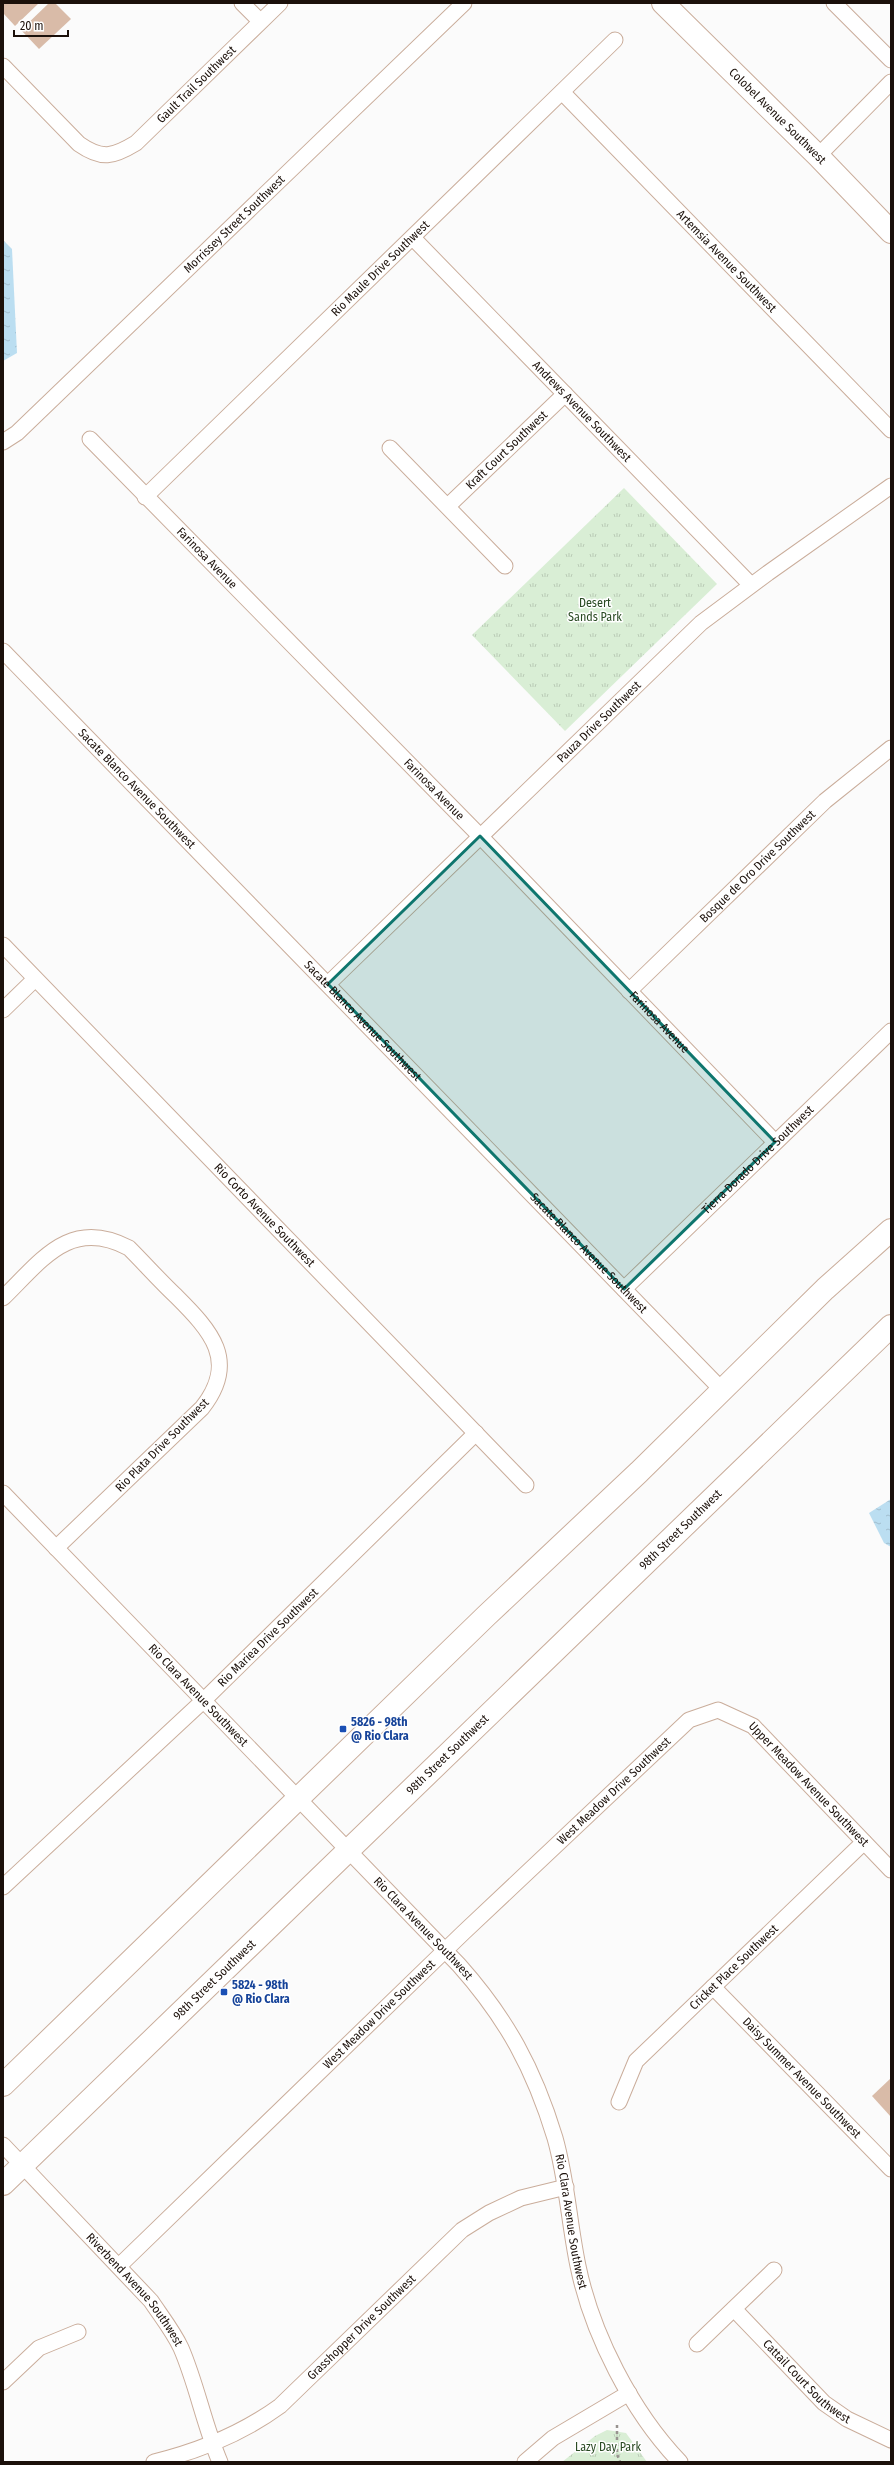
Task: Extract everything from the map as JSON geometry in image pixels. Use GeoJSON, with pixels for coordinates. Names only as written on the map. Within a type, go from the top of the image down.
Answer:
{"type":"FeatureCollection","features":[{"type":"Feature","properties":{"kind":"main road","name":"Colobel Avenue Southwest"},"geometry":{"type":"LineString","coordinates":[[662,3],[818,156],[891,232]]}},
{"type":"Feature","properties":{"kind":"main road"},"geometry":{"type":"LineString","coordinates":[[3,2084],[825,1289],[891,1230]]}},
{"type":"Feature","properties":{"kind":"main road","name":"98th Street Southwest"},"geometry":{"type":"LineString","coordinates":[[3,2184],[891,1326]]}},
{"type":"Feature","properties":{"kind":"street"},"geometry":{"type":"LineString","coordinates":[[242,3],[260,21]]}},
{"type":"Feature","properties":{"kind":"street","name":"Gault Trail Southwest"},"geometry":{"type":"LineString","coordinates":[[3,66],[79,144],[92,153],[105,156],[121,152],[136,143],[280,3]]}},
{"type":"Feature","properties":{"kind":"street","name":"Morrissey Street Southwest"},"geometry":{"type":"LineString","coordinates":[[3,442],[23,428],[464,3]]}},
{"type":"Feature","properties":{"kind":"street"},"geometry":{"type":"LineString","coordinates":[[834,3],[891,60]]}},
{"type":"Feature","properties":{"kind":"street","name":"Rio Maule Drive Southwest"},"geometry":{"type":"LineString","coordinates":[[145,497],[615,40]]}},
{"type":"Feature","properties":{"kind":"street"},"geometry":{"type":"LineString","coordinates":[[818,156],[891,82]]}},
{"type":"Feature","properties":{"kind":"street","name":"Artemsia Avenue Southwest"},"geometry":{"type":"LineString","coordinates":[[562,92],[891,430]]}},
{"type":"Feature","properties":{"kind":"street","name":"Andrews Avenue Southwest"},"geometry":{"type":"LineString","coordinates":[[413,238],[751,585]]}},
{"type":"Feature","properties":{"kind":"street","name":"Kraft Court Southwest"},"geometry":{"type":"LineString","coordinates":[[448,506],[565,394]]}},
{"type":"Feature","properties":{"kind":"street","name":"Farinosa Avenue"},"geometry":{"type":"LineString","coordinates":[[90,439],[145,497],[480,836],[776,1142]]}},
{"type":"Feature","properties":{"kind":"street"},"geometry":{"type":"LineString","coordinates":[[390,448],[505,566]]}},
{"type":"Feature","properties":{"kind":"street","name":"Pauza Drive Southwest"},"geometry":{"type":"LineString","coordinates":[[328,984],[664,657],[701,623],[751,585],[891,486]]}},
{"type":"Feature","properties":{"kind":"street","name":"Sacate Blanco Avenue Southwest"},"geometry":{"type":"LineString","coordinates":[[3,651],[722,1390]]}},
{"type":"Feature","properties":{"kind":"street","name":"Bosque de Oro Drive Southwest"},"geometry":{"type":"LineString","coordinates":[[629,991],[825,801],[891,748]]}},
{"type":"Feature","properties":{"kind":"street","name":"Rio Corto Avenue Southwest"},"geometry":{"type":"LineString","coordinates":[[3,945],[526,1485]]}},
{"type":"Feature","properties":{"kind":"street"},"geometry":{"type":"LineString","coordinates":[[3,1010],[35,979]]}},
{"type":"Feature","properties":{"kind":"street","name":"Tierra Dorado Drive Southwest"},"geometry":{"type":"LineString","coordinates":[[624,1289],[891,1031]]}},
{"type":"Feature","properties":{"kind":"street","name":"Rio Plata Drive Southwest"},"geometry":{"type":"LineString","coordinates":[[3,1298],[50,1252],[64,1242],[96,1236],[115,1241],[129,1248],[202,1322],[213,1338],[219,1354],[217,1384],[202,1408],[56,1548]]}},
{"type":"Feature","properties":{"kind":"street","name":"Rio Mariea Drive Southwest"},"geometry":{"type":"LineString","coordinates":[[3,1887],[204,1700],[476,1433]]}},
{"type":"Feature","properties":{"kind":"street","name":"Rio Clara Avenue Southwest"},"geometry":{"type":"LineString","coordinates":[[3,1494],[299,1798],[482,1990],[512,2034],[536,2083],[555,2139],[566,2187],[570,2228],[578,2268],[592,2313],[610,2356],[629,2393],[652,2429],[680,2462]]}},
{"type":"Feature","properties":{"kind":"street","name":"Upper Meadow Avenue Southwest"},"geometry":{"type":"LineString","coordinates":[[718,1710],[752,1726],[891,1870]]}},
{"type":"Feature","properties":{"kind":"street","name":"West Meadow Drive Southwest"},"geometry":{"type":"LineString","coordinates":[[119,2266],[446,1951],[689,1720],[718,1710]]}},
{"type":"Feature","properties":{"kind":"street","name":"Cricket Place Southwest"},"geometry":{"type":"LineString","coordinates":[[619,2102],[636,2061],[864,1842]]}},
{"type":"Feature","properties":{"kind":"street","name":"Daisy Summer Avenue Southwest"},"geometry":{"type":"LineString","coordinates":[[713,1987],[891,2169]]}},
{"type":"Feature","properties":{"kind":"street","name":"Riverbend Avenue Southwest"},"geometry":{"type":"LineString","coordinates":[[3,2145],[151,2301],[180,2346],[220,2462]]}},
{"type":"Feature","properties":{"kind":"street","name":"Grasshopper Drive Southwest"},"geometry":{"type":"LineString","coordinates":[[154,2462],[192,2451],[234,2434],[260,2421],[280,2406],[462,2230],[489,2213],[521,2198],[566,2187]]}},
{"type":"Feature","properties":{"kind":"street"},"geometry":{"type":"LineString","coordinates":[[697,2344],[774,2270]]}},
{"type":"Feature","properties":{"kind":"street","name":"Cattail Court Southwest"},"geometry":{"type":"LineString","coordinates":[[734,2309],[824,2403],[847,2419],[891,2440]]}},
{"type":"Feature","properties":{"kind":"street"},"geometry":{"type":"LineString","coordinates":[[3,2382],[39,2348],[78,2332]]}},
{"type":"Feature","properties":{"kind":"street"},"geometry":{"type":"LineString","coordinates":[[525,2462],[553,2438],[629,2393]]}},
{"type":"Feature","properties":{"kind":"path"},"geometry":{"type":"LineString","coordinates":[[617,2425],[617,2454],[620,2462]]}},
{"type":"Feature","properties":{"kind":"highlighted area"},"geometry":{"type":"Polygon","coordinates":[[[480,836],[775,1142],[624,1289],[328,984],[480,836]]]}},
{"type":"Feature","properties":{"kind":"green space","name":"Desert Sands Park"},"geometry":{"type":"Polygon","coordinates":[[[624,488],[717,584],[565,731],[472,635],[624,488]]]}},
{"type":"Feature","properties":{"kind":"green space","name":"Lazy Day Park"},"geometry":{"type":"Polygon","coordinates":[[[607,2430],[626,2433],[647,2462],[562,2462],[595,2436],[607,2430]]]}},
{"type":"Feature","properties":{"kind":"water"},"geometry":{"type":"Polygon","coordinates":[[[3,240],[12,249],[17,353],[3,361],[3,240]]]}},
{"type":"Feature","properties":{"kind":"water"},"geometry":{"type":"Polygon","coordinates":[[[891,1499],[891,1547],[884,1543],[869,1513],[891,1499]]]}},
{"type":"Feature","properties":{"kind":"building"},"geometry":{"type":"Polygon","coordinates":[[[3,3],[39,3],[15,26],[3,13],[3,3]]]}},
{"type":"Feature","properties":{"kind":"building"},"geometry":{"type":"Polygon","coordinates":[[[49,3],[55,3],[71,19],[39,49],[21,30],[49,3]]]}},
{"type":"Feature","properties":{"kind":"building"},"geometry":{"type":"Polygon","coordinates":[[[891,2078],[891,2117],[872,2096],[891,2078]]]}},
{"type":"Feature","properties":{"kind":"place","name":"5826 - 98th @ Rio Clara"},"geometry":{"type":"Point","coordinates":[343,1729]}},
{"type":"Feature","properties":{"kind":"place","name":"5824 - 98th @ Rio Clara"},"geometry":{"type":"Point","coordinates":[224,1992]}}]}
